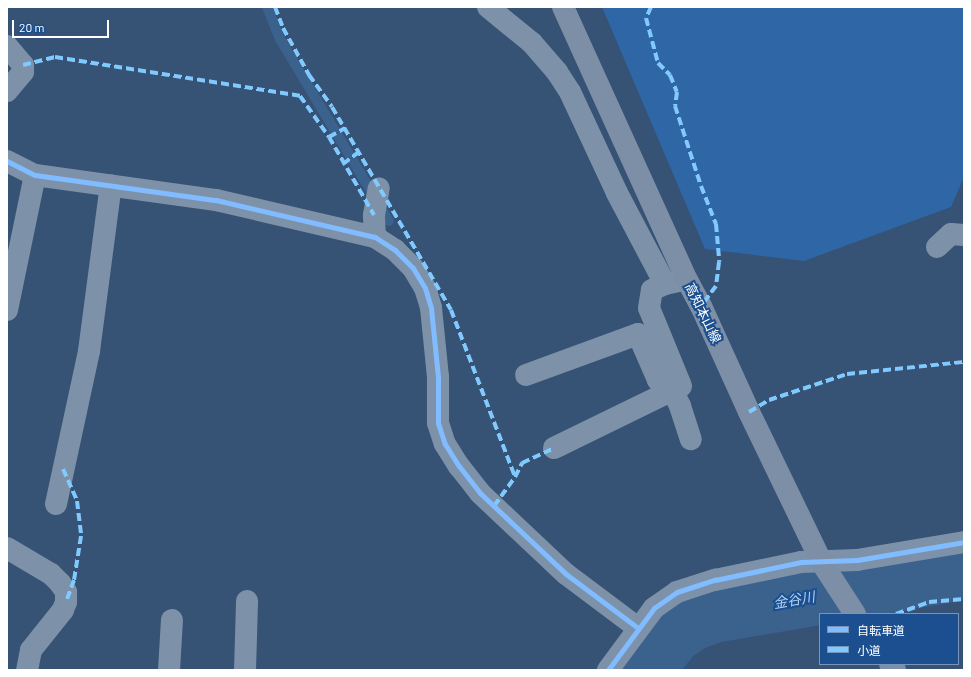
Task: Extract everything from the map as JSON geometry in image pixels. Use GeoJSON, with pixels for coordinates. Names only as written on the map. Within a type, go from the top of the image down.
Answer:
{"type":"FeatureCollection","features":[{"type":"Feature","properties":{"kind":"main road","name":"高知本山線"},"geometry":{"type":"LineString","coordinates":[[563,7],[686,280],[826,568],[853,612]]}},
{"type":"Feature","properties":{"kind":"street"},"geometry":{"type":"LineString","coordinates":[[488,7],[532,43],[558,72],[570,92],[617,193],[665,284]]}},
{"type":"Feature","properties":{"kind":"street"},"geometry":{"type":"LineString","coordinates":[[7,46],[23,65],[23,72],[7,91]]}},
{"type":"Feature","properties":{"kind":"street"},"geometry":{"type":"LineString","coordinates":[[7,161],[35,175],[216,200],[375,237],[395,250],[413,268],[425,288],[431,308],[438,377],[438,424],[445,444],[459,466],[480,493],[566,574],[638,628]]}},
{"type":"Feature","properties":{"kind":"street"},"geometry":{"type":"LineString","coordinates":[[7,310],[35,175]]}},
{"type":"Feature","properties":{"kind":"street"},"geometry":{"type":"LineString","coordinates":[[56,504],[89,351],[111,185]]}},
{"type":"Feature","properties":{"kind":"street"},"geometry":{"type":"LineString","coordinates":[[375,237],[374,215],[379,188]]}},
{"type":"Feature","properties":{"kind":"street"},"geometry":{"type":"LineString","coordinates":[[937,247],[951,234],[964,235]]}},
{"type":"Feature","properties":{"kind":"street"},"geometry":{"type":"LineString","coordinates":[[554,448],[681,386],[649,308],[652,290],[665,284],[686,280]]}},
{"type":"Feature","properties":{"kind":"street"},"geometry":{"type":"LineString","coordinates":[[526,375],[638,334],[658,380],[672,390],[680,406],[691,439]]}},
{"type":"Feature","properties":{"kind":"street"},"geometry":{"type":"LineString","coordinates":[[608,670],[654,608],[677,592],[715,580],[801,562],[826,568],[858,560],[964,542]]}},
{"type":"Feature","properties":{"kind":"street"},"geometry":{"type":"LineString","coordinates":[[7,548],[51,574],[66,592],[66,602],[63,610],[31,650],[27,670]]}},
{"type":"Feature","properties":{"kind":"street"},"geometry":{"type":"LineString","coordinates":[[245,670],[247,601]]}},
{"type":"Feature","properties":{"kind":"street"},"geometry":{"type":"LineString","coordinates":[[169,670],[172,620]]}},
{"type":"Feature","properties":{"kind":"shaded area"},"geometry":{"type":"Polygon","coordinates":[[[602,7],[964,7],[964,177],[951,207],[804,261],[705,249],[602,7]]]}},
{"type":"Feature","properties":{"kind":"waterway"},"geometry":{"type":"LineString","coordinates":[[267,7],[280,39],[389,221]]}},
{"type":"Feature","properties":{"kind":"waterway","name":"金谷川"},"geometry":{"type":"LineString","coordinates":[[644,670],[674,634],[694,621],[714,614],[964,571]]}},
{"type":"Feature","properties":{"kind":"waterway"},"geometry":{"type":"LineString","coordinates":[[652,628],[674,634]]}},
{"type":"Feature","properties":{"kind":"marked path"},"geometry":{"type":"LineString","coordinates":[[275,7],[283,28],[309,75],[332,107],[451,310],[515,477]]}},
{"type":"Feature","properties":{"kind":"marked path"},"geometry":{"type":"LineString","coordinates":[[651,7],[646,18],[658,63],[670,75],[677,92],[675,106],[701,186],[716,224],[719,262],[716,286],[701,306]]}},
{"type":"Feature","properties":{"kind":"marked path"},"geometry":{"type":"LineString","coordinates":[[23,65],[55,57],[300,96],[329,137],[374,215]]}},
{"type":"Feature","properties":{"kind":"marked path"},"geometry":{"type":"LineString","coordinates":[[329,137],[345,128]]}},
{"type":"Feature","properties":{"kind":"marked path"},"geometry":{"type":"LineString","coordinates":[[343,164],[359,152]]}},
{"type":"Feature","properties":{"kind":"marked path"},"geometry":{"type":"LineString","coordinates":[[749,412],[769,400],[847,374],[964,362]]}},
{"type":"Feature","properties":{"kind":"marked path"},"geometry":{"type":"LineString","coordinates":[[494,506],[515,477],[522,463],[554,448]]}},
{"type":"Feature","properties":{"kind":"marked path"},"geometry":{"type":"LineString","coordinates":[[63,469],[77,501],[81,536],[74,580],[66,602]]}},
{"type":"Feature","properties":{"kind":"marked path"},"geometry":{"type":"LineString","coordinates":[[899,613],[929,602],[964,599]]}},
{"type":"Feature","properties":{"kind":"cycle path"},"geometry":{"type":"LineString","coordinates":[[7,161],[35,175],[216,200],[375,237],[395,250],[413,268],[425,288],[431,308],[438,377],[438,423],[445,444],[459,466],[480,493],[566,574],[638,628]]}},
{"type":"Feature","properties":{"kind":"cycle path"},"geometry":{"type":"LineString","coordinates":[[608,670],[654,608],[677,592],[715,580],[801,562],[857,560],[964,542]]}}]}
